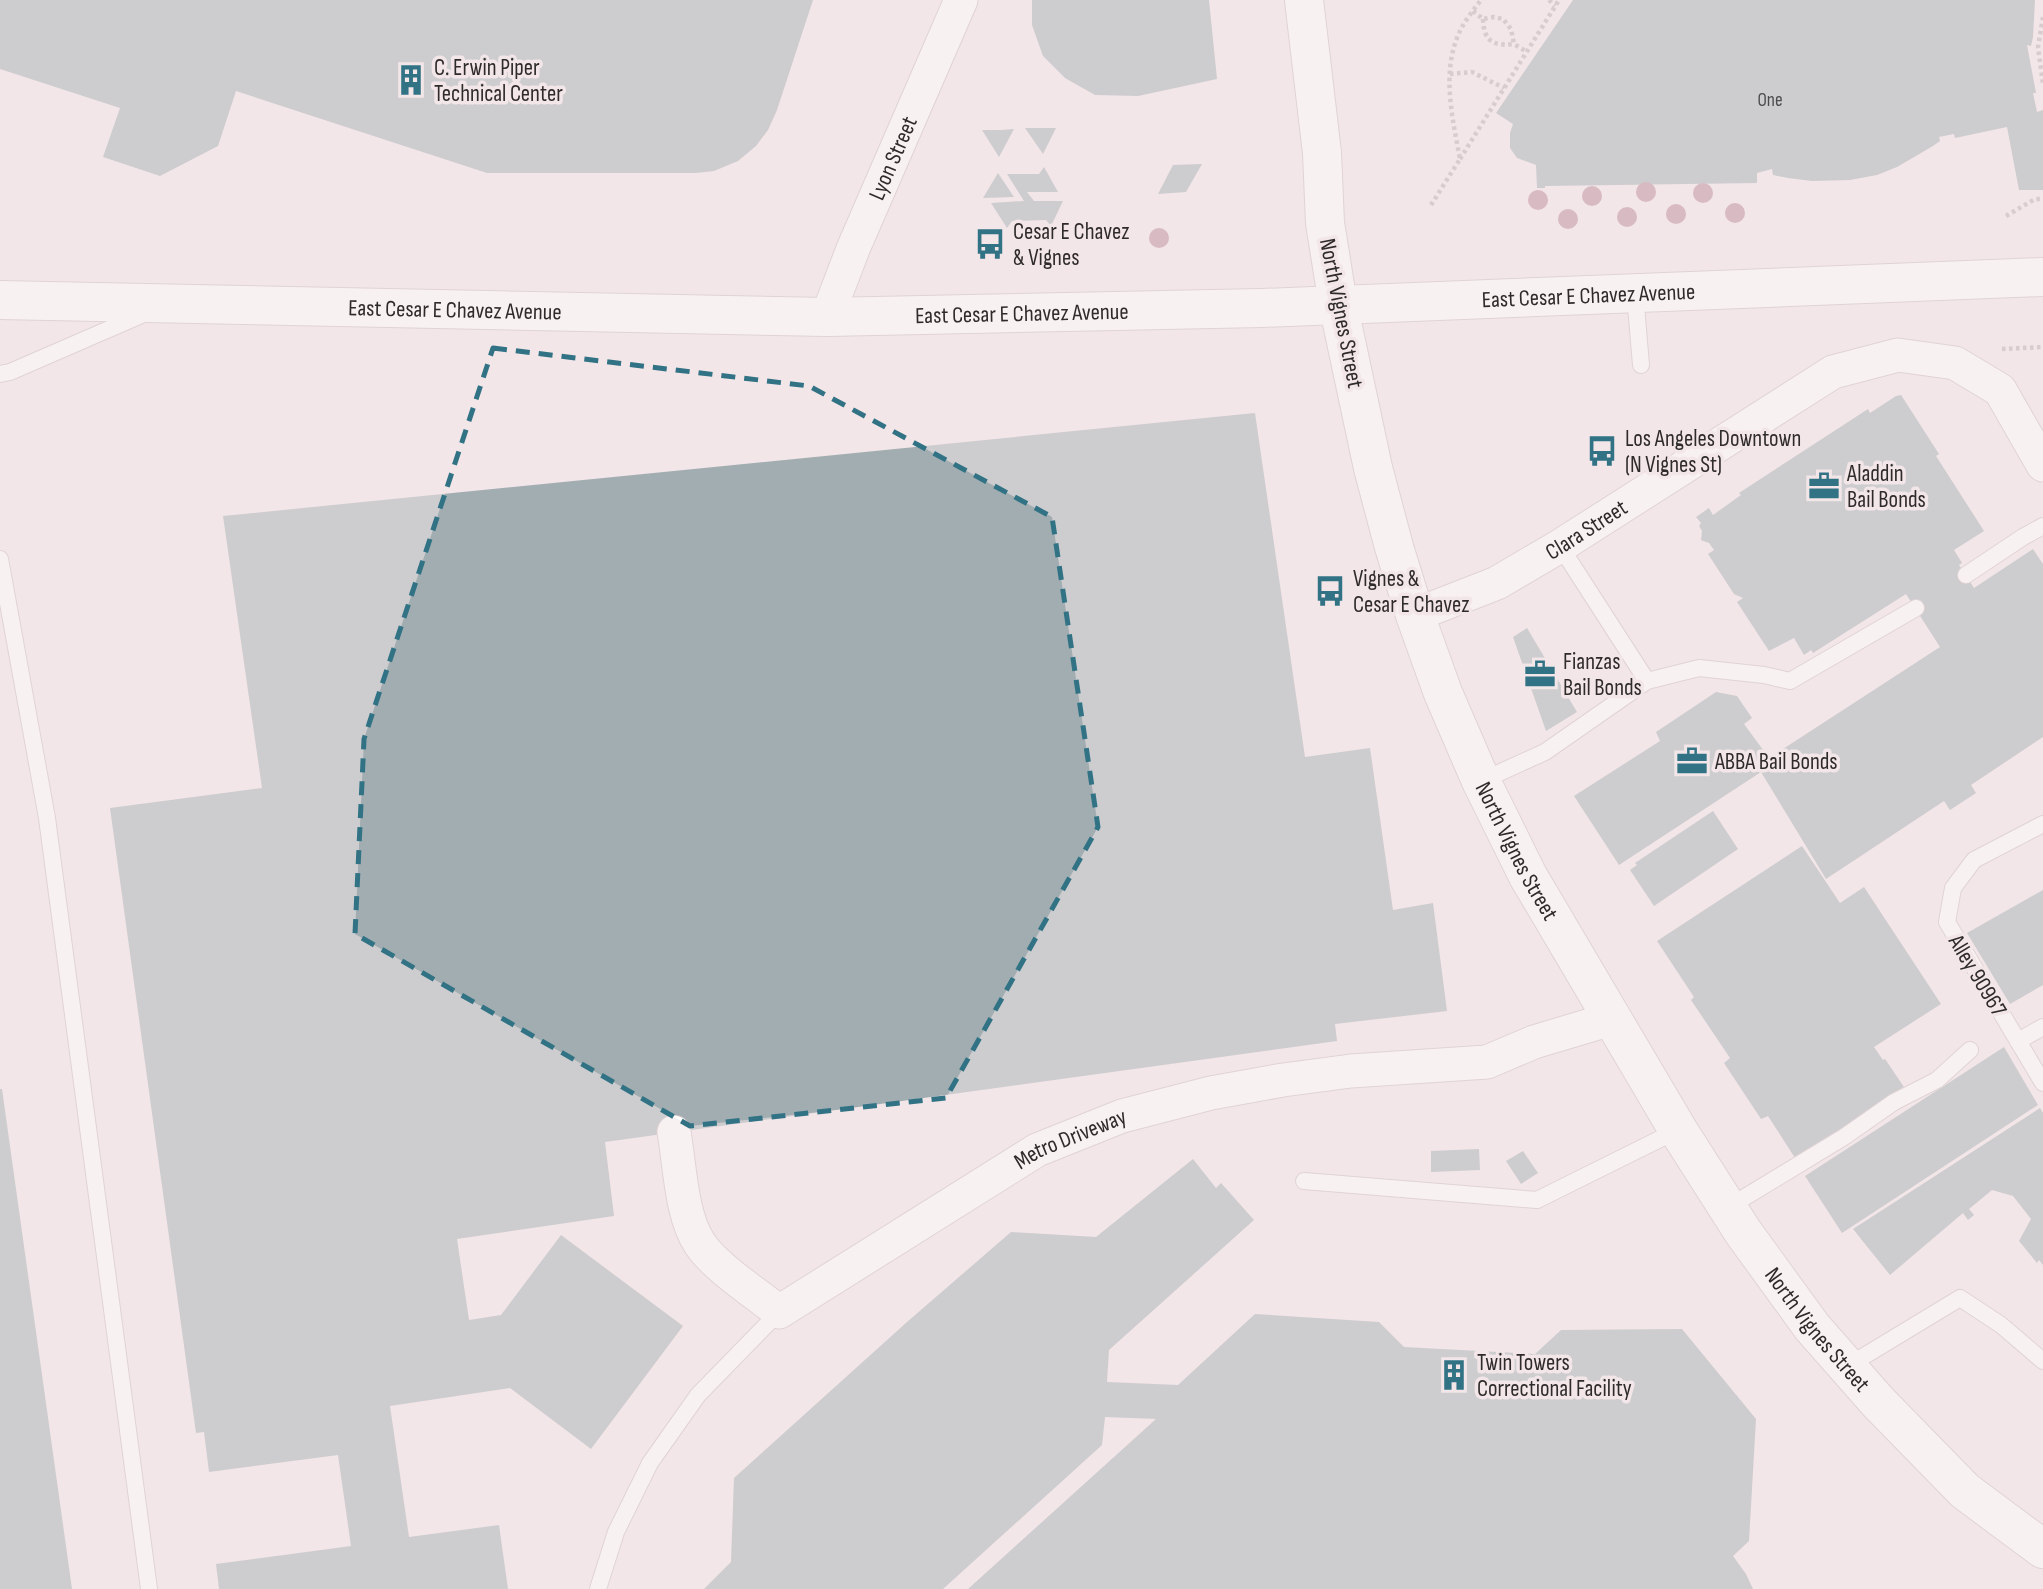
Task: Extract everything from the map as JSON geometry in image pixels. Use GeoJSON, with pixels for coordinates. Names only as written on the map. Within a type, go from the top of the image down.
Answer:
{"type":"FeatureCollection","features":[{"type":"Feature","properties":{"kind":"main road","name":"North Vignes Street"},"geometry":{"type":"LineString","coordinates":[[1304,0],[1322,153],[1325,223],[1338,304],[1373,468],[1415,615],[1443,693],[1481,781],[1528,876],[1611,1020],[1727,1208],[1812,1328],[1965,1491],[2043,1549]]}},
{"type":"Feature","properties":{"kind":"main road","name":"East Cesar E Chavez Avenue"},"geometry":{"type":"LineString","coordinates":[[15,301],[827,317],[1248,309],[2043,277]]}},
{"type":"Feature","properties":{"kind":"street","name":"Lyon Street"},"geometry":{"type":"LineString","coordinates":[[827,317],[853,249],[961,0]]}},
{"type":"Feature","properties":{"kind":"street","name":"Clara Street"},"geometry":{"type":"LineString","coordinates":[[1415,615],[1497,583],[1560,547],[1833,372],[1898,355],[1955,363],[2000,390],[2043,465]]}},
{"type":"Feature","properties":{"kind":"street","name":"Metro Driveway"},"geometry":{"type":"LineString","coordinates":[[779,1312],[1037,1150],[1101,1124],[1165,1103],[1283,1080],[1351,1071],[1487,1062],[1534,1042],[1611,1020]]}},
{"type":"Feature","properties":{"kind":"street"},"geometry":{"type":"LineString","coordinates":[[674,1132],[692,1231],[701,1246],[779,1312]]}},
{"type":"Feature","properties":{"kind":"lane"},"geometry":{"type":"LineString","coordinates":[[1635,292],[1641,365]]}},
{"type":"Feature","properties":{"kind":"lane"},"geometry":{"type":"LineString","coordinates":[[0,374],[168,303]]}},
{"type":"Feature","properties":{"kind":"lane"},"geometry":{"type":"LineString","coordinates":[[1966,575],[2043,526]]}},
{"type":"Feature","properties":{"kind":"lane"},"geometry":{"type":"LineString","coordinates":[[1560,547],[1647,681]]}},
{"type":"Feature","properties":{"kind":"lane"},"geometry":{"type":"LineString","coordinates":[[0,559],[47,818],[149,1589]]}},
{"type":"Feature","properties":{"kind":"lane"},"geometry":{"type":"LineString","coordinates":[[1481,781],[1545,752],[1647,681],[1699,668],[1764,675],[1790,681],[1916,608]]}},
{"type":"Feature","properties":{"kind":"lane","name":"Alley 90967"},"geometry":{"type":"LineString","coordinates":[[2043,824],[1974,860],[1953,888],[1947,922],[2043,1083]]}},
{"type":"Feature","properties":{"kind":"lane"},"geometry":{"type":"LineString","coordinates":[[2018,1041],[2043,1027]]}},
{"type":"Feature","properties":{"kind":"lane"},"geometry":{"type":"LineString","coordinates":[[1727,1208],[1844,1137],[1894,1102],[1937,1080],[1969,1050]]}},
{"type":"Feature","properties":{"kind":"lane"},"geometry":{"type":"LineString","coordinates":[[1304,1181],[1537,1200],[1678,1130]]}},
{"type":"Feature","properties":{"kind":"lane"},"geometry":{"type":"LineString","coordinates":[[1846,1367],[1960,1298],[2001,1325],[2043,1362]]}},
{"type":"Feature","properties":{"kind":"lane"},"geometry":{"type":"LineString","coordinates":[[598,1589],[616,1532],[650,1463],[698,1395],[779,1312]]}},
{"type":"Feature","properties":{"kind":"path"},"geometry":{"type":"LineString","coordinates":[[1460,159],[1451,105],[1450,74],[1457,38],[1481,0]]}},
{"type":"Feature","properties":{"kind":"path"},"geometry":{"type":"LineString","coordinates":[[1549,0],[1555,6]]}},
{"type":"Feature","properties":{"kind":"path"},"geometry":{"type":"LineString","coordinates":[[1431,205],[1559,0]]}},
{"type":"Feature","properties":{"kind":"path"},"geometry":{"type":"LineString","coordinates":[[1472,11],[1483,19],[1503,19],[1511,29],[1514,44]]}},
{"type":"Feature","properties":{"kind":"path"},"geometry":{"type":"LineString","coordinates":[[2043,17],[2038,47],[2043,84]]}},
{"type":"Feature","properties":{"kind":"path"},"geometry":{"type":"LineString","coordinates":[[1483,19],[1483,31],[1489,40],[1501,45],[1514,44],[1527,52]]}},
{"type":"Feature","properties":{"kind":"path"},"geometry":{"type":"LineString","coordinates":[[1450,74],[1472,72],[1504,88]]}},
{"type":"Feature","properties":{"kind":"path"},"geometry":{"type":"LineString","coordinates":[[2006,216],[2035,199],[2043,199]]}},
{"type":"Feature","properties":{"kind":"path"},"geometry":{"type":"LineString","coordinates":[[2035,348],[2043,348]]}},
{"type":"Feature","properties":{"kind":"highlighted area"},"geometry":{"type":"Polygon","coordinates":[[[493,348],[809,386],[1052,517],[1098,827],[946,1098],[690,1126],[355,934],[364,739],[493,348]]]}},
{"type":"Feature","properties":{"kind":"building","name":"C. Erwin Piper Technical Center"},"geometry":{"type":"Polygon","coordinates":[[[0,0],[813,0],[768,130],[756,146],[738,161],[714,171],[487,173],[236,91],[218,146],[160,176],[103,157],[120,108],[0,69],[0,0]]]}},
{"type":"Feature","properties":{"kind":"building"},"geometry":{"type":"Polygon","coordinates":[[[1032,0],[1209,0],[1217,79],[1138,96],[1095,95],[1065,78],[1043,56],[1032,25],[1032,0]]]}},
{"type":"Feature","properties":{"kind":"building"},"geometry":{"type":"Polygon","coordinates":[[[1573,0],[2035,0],[2033,37],[2031,46],[2027,45],[2037,112],[2043,110],[2043,190],[2019,190],[2007,127],[1955,138],[1954,134],[1939,137],[1940,141],[1933,146],[1897,167],[1877,175],[1850,180],[1812,181],[1788,178],[1773,175],[1772,169],[1757,173],[1757,183],[1537,188],[1536,165],[1517,158],[1510,148],[1513,124],[1496,113],[1573,0]]]}},
{"type":"Feature","properties":{"kind":"building"},"geometry":{"type":"Polygon","coordinates":[[[1025,128],[1056,128],[1043,154],[1025,128]]]}},
{"type":"Feature","properties":{"kind":"building"},"geometry":{"type":"Polygon","coordinates":[[[1014,129],[999,157],[982,130],[1001,130],[1014,129]]]}},
{"type":"Feature","properties":{"kind":"building"},"geometry":{"type":"Polygon","coordinates":[[[1202,164],[1186,192],[1158,194],[1173,165],[1202,164]]]}},
{"type":"Feature","properties":{"kind":"building"},"geometry":{"type":"Polygon","coordinates":[[[1044,167],[1058,192],[1027,192],[1034,201],[1063,201],[1051,226],[1046,220],[1012,221],[1007,228],[991,203],[1024,201],[1007,174],[1039,174],[1044,167]]]}},
{"type":"Feature","properties":{"kind":"building"},"geometry":{"type":"Polygon","coordinates":[[[998,173],[1014,197],[983,198],[998,173]]]}},
{"type":"Feature","properties":{"kind":"building"},"geometry":{"type":"Polygon","coordinates":[[[1901,395],[1984,531],[1954,550],[1962,563],[1959,565],[1974,588],[2033,549],[2043,564],[2043,737],[1971,785],[1976,793],[1950,810],[1944,801],[1826,879],[1761,772],[1619,865],[1574,796],[1660,741],[1656,732],[1716,692],[1737,696],[1752,718],[1744,724],[1769,758],[1940,647],[1906,594],[1813,653],[1811,650],[1804,655],[1794,638],[1769,651],[1737,602],[1743,598],[1734,594],[1708,554],[1714,550],[1709,543],[1701,540],[1701,523],[1696,517],[1709,508],[1713,515],[1741,495],[1739,493],[1868,409],[1870,413],[1901,395]]]}},
{"type":"Feature","properties":{"kind":"building"},"geometry":{"type":"Polygon","coordinates":[[[1255,413],[1305,757],[1370,748],[1393,910],[1433,903],[1447,1011],[1335,1024],[1337,1041],[605,1142],[614,1216],[457,1239],[469,1320],[501,1315],[561,1235],[683,1326],[591,1449],[510,1388],[390,1406],[409,1537],[499,1525],[508,1589],[219,1589],[216,1564],[351,1546],[338,1455],[209,1472],[204,1432],[196,1433],[110,808],[262,788],[223,516],[1255,413]]]}},
{"type":"Feature","properties":{"kind":"building","name":"Fianzas Bail Bonds"},"geometry":{"type":"Polygon","coordinates":[[[1527,628],[1577,712],[1546,731],[1513,637],[1527,628]]]}},
{"type":"Feature","properties":{"kind":"building"},"geometry":{"type":"Polygon","coordinates":[[[1713,811],[1738,849],[1654,906],[1630,870],[1637,865],[1635,863],[1713,811]]]}},
{"type":"Feature","properties":{"kind":"building"},"geometry":{"type":"Polygon","coordinates":[[[1802,846],[1840,903],[1864,887],[1941,1004],[1874,1047],[1904,1087],[1797,1161],[1768,1116],[1761,1119],[1724,1063],[1730,1058],[1691,1000],[1694,997],[1657,941],[1802,846]]]}},
{"type":"Feature","properties":{"kind":"building"},"geometry":{"type":"Polygon","coordinates":[[[2043,890],[2043,985],[2010,1004],[1967,933],[2043,890]]]}},
{"type":"Feature","properties":{"kind":"building"},"geometry":{"type":"Polygon","coordinates":[[[2004,1047],[2038,1105],[1842,1233],[1805,1176],[2004,1047]]]}},
{"type":"Feature","properties":{"kind":"building"},"geometry":{"type":"Polygon","coordinates":[[[2,1089],[72,1589],[0,1589],[2,1089]]]}},
{"type":"Feature","properties":{"kind":"building"},"geometry":{"type":"Polygon","coordinates":[[[2040,1108],[2043,1113],[2043,1265],[2039,1260],[2037,1263],[2019,1241],[2031,1219],[2013,1196],[1992,1190],[1969,1209],[1974,1215],[1968,1220],[1963,1213],[1890,1275],[1853,1229],[2040,1108]]]}},
{"type":"Feature","properties":{"kind":"building"},"geometry":{"type":"Polygon","coordinates":[[[1479,1149],[1480,1170],[1431,1172],[1431,1151],[1479,1149]]]}},
{"type":"Feature","properties":{"kind":"building"},"geometry":{"type":"Polygon","coordinates":[[[1523,1151],[1538,1173],[1521,1184],[1506,1161],[1523,1151]]]}},
{"type":"Feature","properties":{"kind":"building","name":"Twin Towers Correctional Facility"},"geometry":{"type":"Polygon","coordinates":[[[1193,1159],[1216,1188],[1221,1183],[1254,1220],[1109,1350],[1107,1382],[1178,1385],[1255,1314],[1379,1322],[1404,1347],[1535,1354],[1561,1330],[1682,1329],[1756,1419],[1749,1541],[1733,1556],[1753,1589],[968,1589],[1156,1419],[1105,1417],[1102,1445],[943,1589],[704,1589],[731,1562],[734,1478],[907,1322],[1011,1232],[1096,1237],[1193,1159]]]}},
{"type":"Feature","properties":{"kind":"place","name":"C. Erwin Piper Technical Center"},"geometry":{"type":"Point","coordinates":[411,80]}},
{"type":"Feature","properties":{"kind":"place","name":"Cesar E Chavez & Vignes"},"geometry":{"type":"Point","coordinates":[990,244]}},
{"type":"Feature","properties":{"kind":"place","name":"Los Angeles Downtown (N Vignes St)"},"geometry":{"type":"Point","coordinates":[1602,451]}},
{"type":"Feature","properties":{"kind":"place","name":"Aladdin Bail Bonds"},"geometry":{"type":"Point","coordinates":[1824,486]}},
{"type":"Feature","properties":{"kind":"place","name":"Vignes & Cesar E Chavez"},"geometry":{"type":"Point","coordinates":[1330,591]}},
{"type":"Feature","properties":{"kind":"place","name":"Fianzas Bail Bonds"},"geometry":{"type":"Point","coordinates":[1540,674]}},
{"type":"Feature","properties":{"kind":"place","name":"ABBA Bail Bonds"},"geometry":{"type":"Point","coordinates":[1692,761]}},
{"type":"Feature","properties":{"kind":"place","name":"Twin Towers Correctional Facility"},"geometry":{"type":"Point","coordinates":[1454,1375]}}]}
